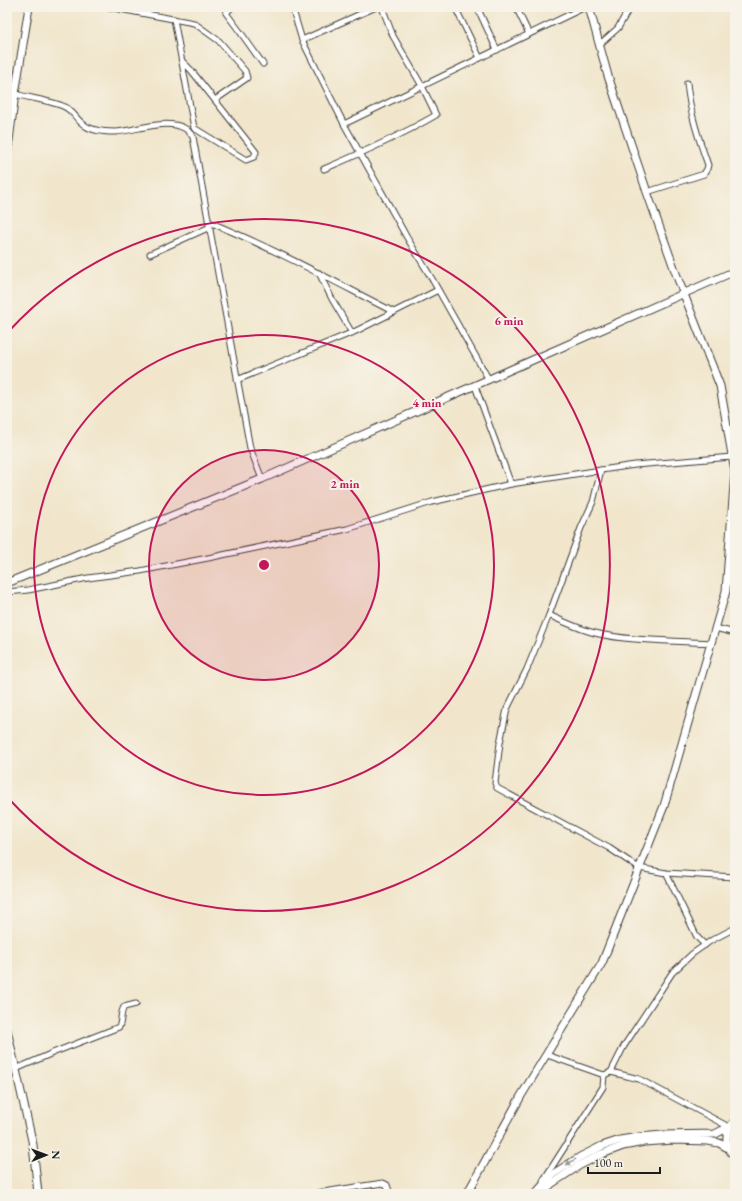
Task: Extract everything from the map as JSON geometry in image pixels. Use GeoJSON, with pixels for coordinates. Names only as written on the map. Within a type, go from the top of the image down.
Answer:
{"type":"FeatureCollection","features":[{"type":"Feature","properties":{"kind":"street"},"geometry":{"type":"LineString","coordinates":[[7,156],[29,7]]}},
{"type":"Feature","properties":{"kind":"street"},"geometry":{"type":"LineString","coordinates":[[109,7],[194,22],[219,41],[245,71],[247,78],[215,100]]}},
{"type":"Feature","properties":{"kind":"street"},"geometry":{"type":"LineString","coordinates":[[232,7],[226,13],[263,64]]}},
{"type":"Feature","properties":{"kind":"street"},"geometry":{"type":"LineString","coordinates":[[292,7],[302,40],[344,124],[406,236],[489,380]]}},
{"type":"Feature","properties":{"kind":"street"},"geometry":{"type":"LineString","coordinates":[[302,40],[376,7]]}},
{"type":"Feature","properties":{"kind":"street"},"geometry":{"type":"LineString","coordinates":[[324,169],[413,128],[436,115],[422,86],[393,36],[382,7]]}},
{"type":"Feature","properties":{"kind":"street"},"geometry":{"type":"LineString","coordinates":[[455,7],[480,58]]}},
{"type":"Feature","properties":{"kind":"street"},"geometry":{"type":"LineString","coordinates":[[477,7],[497,50]]}},
{"type":"Feature","properties":{"kind":"street"},"geometry":{"type":"LineString","coordinates":[[516,7],[529,34]]}},
{"type":"Feature","properties":{"kind":"street"},"geometry":{"type":"LineString","coordinates":[[344,124],[585,7]]}},
{"type":"Feature","properties":{"kind":"street"},"geometry":{"type":"LineString","coordinates":[[467,1194],[521,1096],[602,963],[664,806],[726,592],[735,472],[720,386],[684,294],[647,192],[599,45],[589,7]]}},
{"type":"Feature","properties":{"kind":"street"},"geometry":{"type":"LineString","coordinates":[[599,45],[618,28],[630,7]]}},
{"type":"Feature","properties":{"kind":"street"},"geometry":{"type":"LineString","coordinates":[[174,19],[194,128],[246,160],[254,157],[256,152],[191,70],[182,61]]}},
{"type":"Feature","properties":{"kind":"street"},"geometry":{"type":"LineString","coordinates":[[647,192],[704,174],[707,169],[708,165],[699,142],[692,117],[687,83]]}},
{"type":"Feature","properties":{"kind":"street"},"geometry":{"type":"LineString","coordinates":[[15,94],[66,108],[82,124],[93,130],[114,132],[170,125],[183,128],[193,137],[250,448],[262,479]]}},
{"type":"Feature","properties":{"kind":"street"},"geometry":{"type":"LineString","coordinates":[[150,254],[209,224],[246,238],[319,273],[394,312]]}},
{"type":"Feature","properties":{"kind":"street"},"geometry":{"type":"LineString","coordinates":[[7,583],[262,479],[735,271]]}},
{"type":"Feature","properties":{"kind":"street"},"geometry":{"type":"LineString","coordinates":[[319,273],[352,333]]}},
{"type":"Feature","properties":{"kind":"street"},"geometry":{"type":"LineString","coordinates":[[237,380],[352,333],[438,290]]}},
{"type":"Feature","properties":{"kind":"street"},"geometry":{"type":"LineString","coordinates":[[475,386],[510,484]]}},
{"type":"Feature","properties":{"kind":"street"},"geometry":{"type":"LineString","coordinates":[[7,592],[28,590],[88,578],[140,571],[347,530],[432,502],[510,484],[601,470],[732,456]]}},
{"type":"Feature","properties":{"kind":"street"},"geometry":{"type":"LineString","coordinates":[[601,470],[593,502],[581,528],[550,615],[527,669],[507,709],[500,742],[495,783],[497,788],[609,848],[639,868],[666,873],[735,877]]}},
{"type":"Feature","properties":{"kind":"street"},"geometry":{"type":"LineString","coordinates":[[550,615],[566,623],[595,633],[624,638],[711,644]]}},
{"type":"Feature","properties":{"kind":"street"},"geometry":{"type":"LineString","coordinates":[[715,628],[735,633]]}},
{"type":"Feature","properties":{"kind":"street"},"geometry":{"type":"LineString","coordinates":[[666,873],[697,937],[705,945]]}},
{"type":"Feature","properties":{"kind":"street"},"geometry":{"type":"LineString","coordinates":[[611,1072],[624,1046],[672,973],[692,954],[712,940],[735,928]]}},
{"type":"Feature","properties":{"kind":"street"},"geometry":{"type":"LineString","coordinates":[[16,1069],[119,1027],[122,1010],[124,1007],[136,1004]]}},
{"type":"Feature","properties":{"kind":"street"},"geometry":{"type":"LineString","coordinates":[[7,1030],[33,1145],[38,1194]]}},
{"type":"Feature","properties":{"kind":"street"},"geometry":{"type":"LineString","coordinates":[[547,1055],[604,1075],[611,1072],[639,1079],[733,1122]]}},
{"type":"Feature","properties":{"kind":"street"},"geometry":{"type":"LineString","coordinates":[[537,1193],[603,1087],[604,1075]]}},
{"type":"Feature","properties":{"kind":"street"},"geometry":{"type":"LineString","coordinates":[[728,1148],[726,1141],[727,1134],[733,1122]]}},
{"type":"Feature","properties":{"kind":"street"},"geometry":{"type":"LineString","coordinates":[[537,1193],[553,1174],[602,1146],[639,1136],[663,1134],[715,1134],[733,1122]]}},
{"type":"Feature","properties":{"kind":"street"},"geometry":{"type":"LineString","coordinates":[[537,1193],[580,1165],[602,1154],[623,1146],[644,1142],[680,1140],[708,1141],[718,1143],[728,1148],[735,1156]]}},
{"type":"Feature","properties":{"kind":"street"},"geometry":{"type":"LineString","coordinates":[[315,1194],[383,1183],[387,1185],[390,1194]]}}]}
